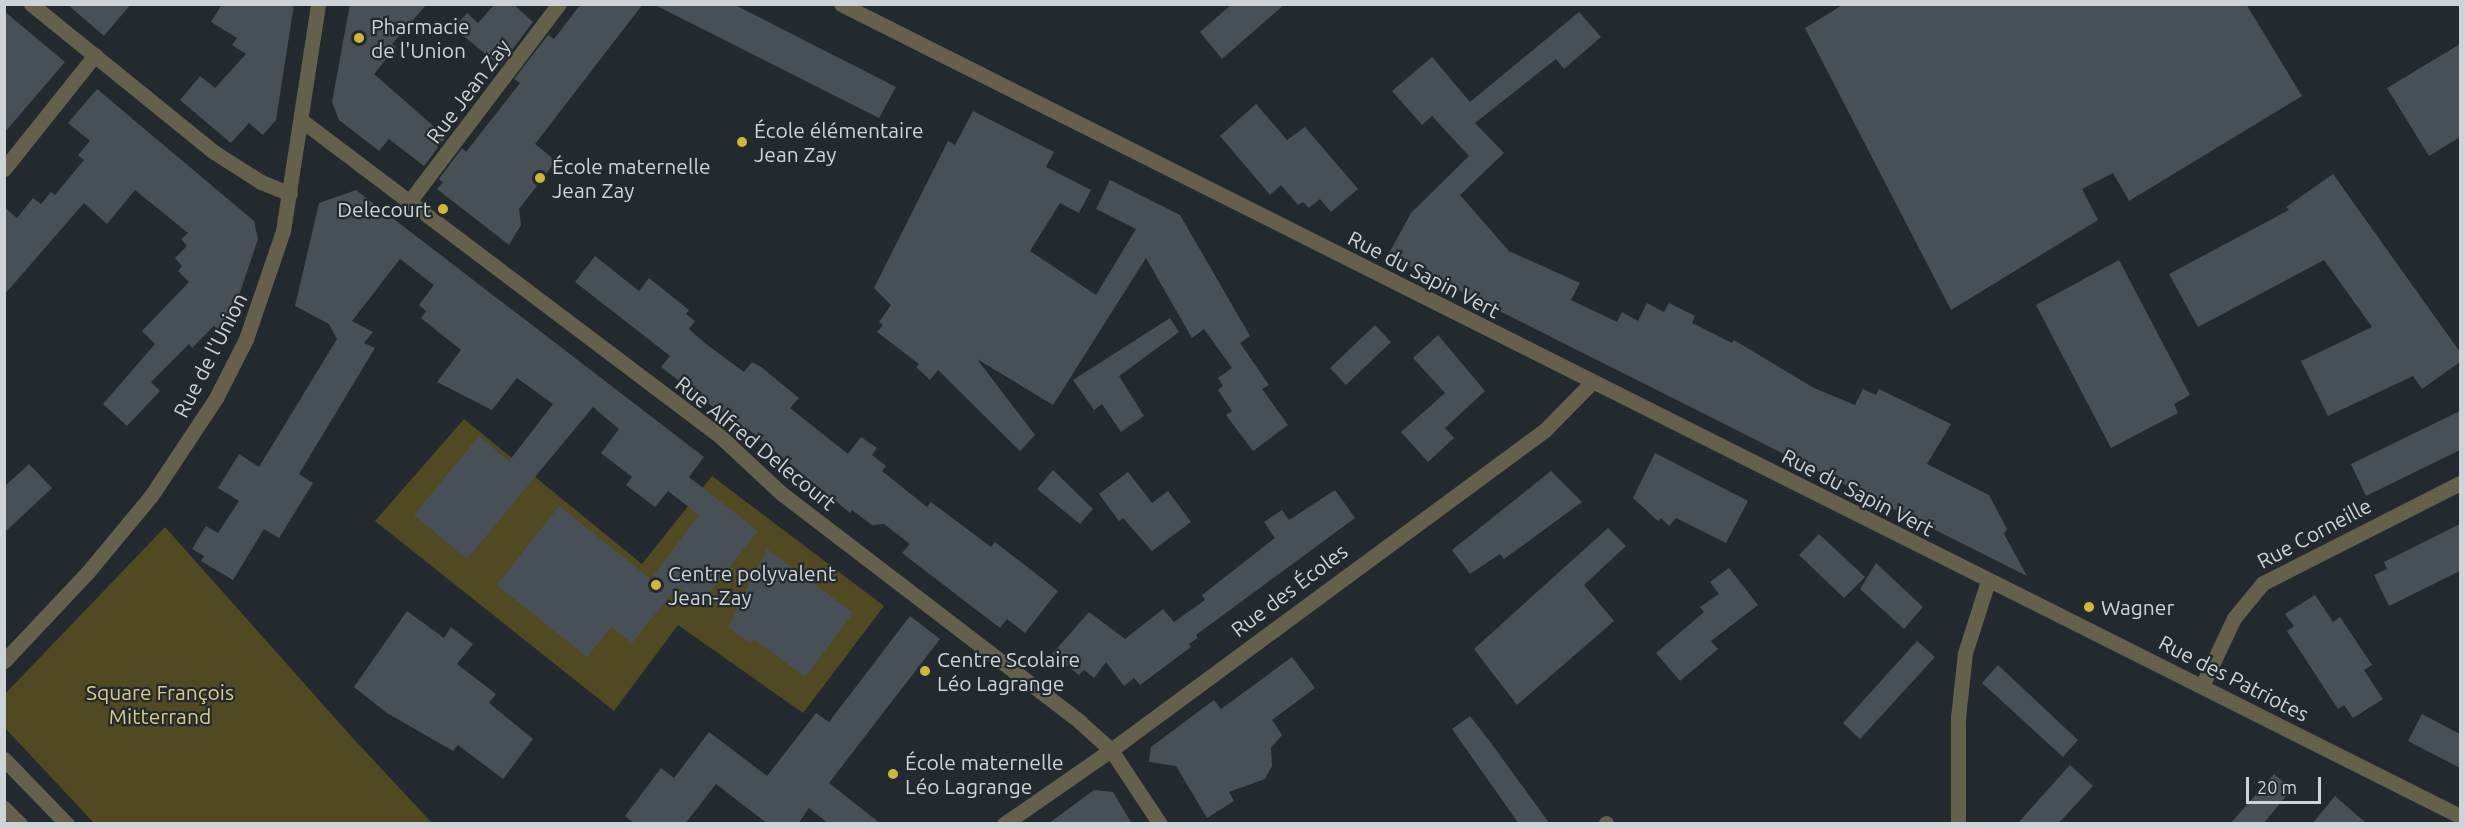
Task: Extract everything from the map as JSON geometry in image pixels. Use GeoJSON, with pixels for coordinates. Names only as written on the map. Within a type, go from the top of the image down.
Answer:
{"type":"FeatureCollection","features":[{"type":"Feature","properties":{"kind":"street"},"geometry":{"type":"LineString","coordinates":[[32,4],[214,152],[261,182],[290,194]]}},
{"type":"Feature","properties":{"kind":"street","name":"Rue de l'Union"},"geometry":{"type":"LineString","coordinates":[[4,661],[129,523],[180,456],[216,398],[256,318],[273,268],[290,194],[318,4]]}},
{"type":"Feature","properties":{"kind":"street","name":"Rue Jean Zay"},"geometry":{"type":"LineString","coordinates":[[409,202],[559,4]]}},
{"type":"Feature","properties":{"kind":"street","name":"Rue du Sapin Vert"},"geometry":{"type":"LineString","coordinates":[[841,4],[1988,581]]}},
{"type":"Feature","properties":{"kind":"street"},"geometry":{"type":"LineString","coordinates":[[4,169],[95,55]]}},
{"type":"Feature","properties":{"kind":"street","name":"Rue Alfred Delecourt"},"geometry":{"type":"LineString","coordinates":[[301,120],[721,437],[781,493],[1014,670],[1111,750],[1160,824]]}},
{"type":"Feature","properties":{"kind":"street","name":"Rue des Écoles"},"geometry":{"type":"LineString","coordinates":[[1004,824],[1111,750],[1390,541],[1545,430],[1592,382]]}},
{"type":"Feature","properties":{"kind":"street","name":"Rue Corneille"},"geometry":{"type":"LineString","coordinates":[[2202,686],[2234,618],[2263,583],[2460,483]]}},
{"type":"Feature","properties":{"kind":"street"},"geometry":{"type":"LineString","coordinates":[[1958,824],[1958,718],[1963,665],[1977,605],[1988,581]]}},
{"type":"Feature","properties":{"kind":"street","name":"Rue des Patriotes"},"geometry":{"type":"LineString","coordinates":[[1988,581],[2460,816]]}},
{"type":"Feature","properties":{"kind":"street"},"geometry":{"type":"LineString","coordinates":[[4,759],[68,824]]}},
{"type":"Feature","properties":{"kind":"street"},"geometry":{"type":"LineString","coordinates":[[4,807],[20,824]]}},
{"type":"Feature","properties":{"kind":"green space","name":"Centre polyvalent Jean-Zay"},"geometry":{"type":"Polygon","coordinates":[[[464,419],[642,564],[712,476],[884,606],[803,713],[678,625],[614,711],[375,521],[464,419]]]}},
{"type":"Feature","properties":{"kind":"green space","name":"Square François Mitterrand"},"geometry":{"type":"Polygon","coordinates":[[[165,527],[350,735],[432,823],[94,823],[5,728],[5,694],[165,527]]]}},
{"type":"Feature","properties":{"kind":"building"},"geometry":{"type":"Polygon","coordinates":[[[67,4],[131,4],[104,36],[67,4]]]}},
{"type":"Feature","properties":{"kind":"building"},"geometry":{"type":"Polygon","coordinates":[[[222,4],[294,4],[276,120],[263,135],[249,123],[231,143],[180,100],[200,76],[215,88],[246,54],[232,45],[237,38],[211,22],[222,4]]]}},
{"type":"Feature","properties":{"kind":"building"},"geometry":{"type":"Polygon","coordinates":[[[350,4],[427,4],[392,44],[396,47],[374,74],[446,137],[424,166],[389,139],[379,151],[339,120],[332,102],[350,4]]]}},
{"type":"Feature","properties":{"kind":"building"},"geometry":{"type":"Polygon","coordinates":[[[495,4],[513,4],[533,22],[500,66],[454,28],[467,13],[478,23],[495,4]]]}},
{"type":"Feature","properties":{"kind":"building"},"geometry":{"type":"Polygon","coordinates":[[[581,4],[643,4],[535,144],[556,161],[519,209],[521,225],[509,245],[437,189],[443,182],[439,179],[462,148],[466,152],[520,83],[514,79],[548,35],[554,39],[581,4]]]}},
{"type":"Feature","properties":{"kind":"building"},"geometry":{"type":"Polygon","coordinates":[[[653,4],[733,4],[896,87],[879,118],[653,4]]]}},
{"type":"Feature","properties":{"kind":"building"},"geometry":{"type":"Polygon","coordinates":[[[1232,4],[1285,4],[1222,59],[1200,32],[1232,4]]]}},
{"type":"Feature","properties":{"kind":"building"},"geometry":{"type":"Polygon","coordinates":[[[1844,4],[2246,4],[2302,96],[2129,201],[2113,173],[2082,189],[2098,220],[1951,310],[1805,28],[1844,4]]]}},
{"type":"Feature","properties":{"kind":"building"},"geometry":{"type":"Polygon","coordinates":[[[4,11],[65,62],[4,133],[4,11]]]}},
{"type":"Feature","properties":{"kind":"building"},"geometry":{"type":"Polygon","coordinates":[[[1579,12],[1601,37],[1564,69],[1556,59],[1475,123],[1504,153],[1460,195],[1509,251],[1580,283],[1571,300],[1617,322],[1622,312],[1638,321],[1647,303],[1664,312],[1669,303],[1695,316],[1692,323],[1732,343],[1734,340],[1814,388],[1855,405],[1863,389],[1876,395],[1879,389],[1951,424],[1927,464],[1989,495],[2007,529],[2004,534],[2027,576],[1388,255],[1411,213],[1469,156],[1432,116],[1422,125],[1392,91],[1432,57],[1470,102],[1579,12]]]}},
{"type":"Feature","properties":{"kind":"building"},"geometry":{"type":"Polygon","coordinates":[[[2460,44],[2460,137],[2429,156],[2387,88],[2460,44]]]}},
{"type":"Feature","properties":{"kind":"building"},"geometry":{"type":"Polygon","coordinates":[[[97,89],[254,221],[258,239],[232,316],[218,330],[214,326],[192,348],[189,344],[151,382],[160,391],[127,426],[103,404],[155,344],[142,331],[189,282],[178,271],[182,266],[175,258],[187,246],[181,239],[188,233],[135,190],[107,224],[84,203],[4,295],[4,207],[17,218],[33,198],[41,204],[51,192],[55,195],[84,160],[78,155],[90,141],[68,123],[97,89]]]}},
{"type":"Feature","properties":{"kind":"building"},"geometry":{"type":"Polygon","coordinates":[[[1256,104],[1287,140],[1305,127],[1358,189],[1331,212],[1320,199],[1309,208],[1303,202],[1298,205],[1281,185],[1270,195],[1220,136],[1256,104]]]}},
{"type":"Feature","properties":{"kind":"building"},"geometry":{"type":"Polygon","coordinates":[[[973,111],[1054,152],[1046,167],[1091,190],[1079,213],[1060,203],[1030,251],[1096,295],[1136,229],[1096,209],[1110,180],[1180,215],[1250,336],[1240,343],[1269,385],[1262,389],[1288,425],[1253,451],[1226,415],[1232,411],[1218,390],[1223,386],[1218,378],[1232,368],[1204,329],[1192,338],[1146,258],[1053,405],[977,359],[1035,435],[1020,451],[938,370],[930,380],[916,367],[919,364],[877,332],[883,325],[879,322],[891,305],[874,288],[948,141],[955,145],[973,111]]]}},
{"type":"Feature","properties":{"kind":"building"},"geometry":{"type":"Polygon","coordinates":[[[2333,174],[2460,352],[2460,362],[2422,389],[2413,376],[2328,416],[2301,361],[2372,327],[2324,260],[2198,327],[2169,274],[2289,210],[2286,207],[2333,174]]]}},
{"type":"Feature","properties":{"kind":"building"},"geometry":{"type":"Polygon","coordinates":[[[356,190],[704,457],[689,477],[758,531],[700,605],[677,587],[632,643],[611,627],[587,657],[497,585],[559,506],[651,579],[699,515],[668,491],[655,507],[626,485],[632,477],[601,453],[619,429],[593,407],[467,559],[414,515],[479,436],[509,461],[553,404],[517,378],[492,410],[437,382],[461,350],[421,318],[426,311],[419,305],[434,285],[400,259],[352,321],[373,332],[364,343],[375,348],[299,474],[313,483],[279,538],[264,529],[233,580],[201,561],[204,556],[192,549],[206,526],[218,533],[239,501],[218,488],[239,454],[259,467],[337,339],[329,324],[295,306],[319,203],[356,190]]]}},
{"type":"Feature","properties":{"kind":"building"},"geometry":{"type":"Polygon","coordinates":[[[595,256],[639,291],[649,278],[689,310],[686,314],[695,321],[689,329],[744,372],[752,362],[761,367],[799,398],[790,408],[848,454],[861,437],[877,448],[872,455],[886,466],[882,471],[927,507],[931,502],[991,547],[995,542],[1058,591],[1025,633],[1007,619],[1000,628],[902,553],[910,544],[884,524],[872,525],[852,510],[850,513],[748,429],[746,432],[661,367],[670,356],[575,282],[595,256]]]}},
{"type":"Feature","properties":{"kind":"building"},"geometry":{"type":"Polygon","coordinates":[[[2119,260],[2190,395],[2174,404],[2178,413],[2111,448],[2036,305],[2119,260]]]}},
{"type":"Feature","properties":{"kind":"building"},"geometry":{"type":"Polygon","coordinates":[[[1170,318],[1179,332],[1119,376],[1144,416],[1121,432],[1102,404],[1094,410],[1073,380],[1170,318]]]}},
{"type":"Feature","properties":{"kind":"building"},"geometry":{"type":"Polygon","coordinates":[[[1375,325],[1391,342],[1346,385],[1330,368],[1375,325]]]}},
{"type":"Feature","properties":{"kind":"building"},"geometry":{"type":"Polygon","coordinates":[[[1438,335],[1485,391],[1445,428],[1454,438],[1428,462],[1401,432],[1445,393],[1413,358],[1438,335]]]}},
{"type":"Feature","properties":{"kind":"building"},"geometry":{"type":"Polygon","coordinates":[[[2460,411],[2460,450],[2366,496],[2351,464],[2460,411]]]}},
{"type":"Feature","properties":{"kind":"building"},"geometry":{"type":"Polygon","coordinates":[[[1655,453],[1748,501],[1726,543],[1676,518],[1669,526],[1661,518],[1658,521],[1633,498],[1655,453]]]}},
{"type":"Feature","properties":{"kind":"building"},"geometry":{"type":"Polygon","coordinates":[[[29,464],[52,488],[4,533],[4,487],[29,464]]]}},
{"type":"Feature","properties":{"kind":"building"},"geometry":{"type":"Polygon","coordinates":[[[1053,470],[1093,509],[1080,524],[1037,489],[1053,470]]]}},
{"type":"Feature","properties":{"kind":"building"},"geometry":{"type":"Polygon","coordinates":[[[1551,471],[1582,502],[1504,559],[1500,554],[1470,574],[1452,550],[1551,471]]]}},
{"type":"Feature","properties":{"kind":"building"},"geometry":{"type":"Polygon","coordinates":[[[1128,472],[1152,503],[1168,491],[1191,522],[1152,551],[1123,518],[1119,521],[1099,494],[1128,472]]]}},
{"type":"Feature","properties":{"kind":"building"},"geometry":{"type":"Polygon","coordinates":[[[1335,490],[1355,518],[1196,635],[1198,638],[1189,644],[1191,647],[1140,685],[1134,678],[1124,686],[1106,662],[1094,678],[1084,670],[1079,675],[1052,654],[1089,612],[1125,639],[1163,609],[1174,622],[1205,600],[1202,595],[1275,538],[1264,522],[1282,510],[1289,520],[1335,490]]]}},
{"type":"Feature","properties":{"kind":"building"},"geometry":{"type":"Polygon","coordinates":[[[2460,524],[2460,571],[2389,606],[2374,575],[2387,569],[2384,562],[2460,524]]]}},
{"type":"Feature","properties":{"kind":"building"},"geometry":{"type":"Polygon","coordinates":[[[1608,528],[1626,546],[1584,585],[1614,621],[1517,705],[1474,649],[1608,528]]]}},
{"type":"Feature","properties":{"kind":"building"},"geometry":{"type":"Polygon","coordinates":[[[1819,534],[1865,577],[1844,598],[1799,555],[1819,534]]]}},
{"type":"Feature","properties":{"kind":"building"},"geometry":{"type":"Polygon","coordinates":[[[767,549],[853,613],[805,677],[754,639],[750,643],[728,627],[767,549]]]}},
{"type":"Feature","properties":{"kind":"building"},"geometry":{"type":"Polygon","coordinates":[[[1876,563],[1923,607],[1904,629],[1860,589],[1876,563]]]}},
{"type":"Feature","properties":{"kind":"building"},"geometry":{"type":"Polygon","coordinates":[[[1729,568],[1758,605],[1711,641],[1718,649],[1680,681],[1656,653],[1704,612],[1700,607],[1719,594],[1710,582],[1729,568]]]}},
{"type":"Feature","properties":{"kind":"building"},"geometry":{"type":"Polygon","coordinates":[[[2315,595],[2333,622],[2340,617],[2372,665],[2364,670],[2383,699],[2353,718],[2344,705],[2338,709],[2287,631],[2294,626],[2285,614],[2315,595]]]}},
{"type":"Feature","properties":{"kind":"building"},"geometry":{"type":"Polygon","coordinates":[[[407,611],[444,638],[451,627],[473,644],[457,664],[496,694],[489,703],[533,739],[503,779],[458,745],[453,751],[387,713],[354,687],[407,611]]]}},
{"type":"Feature","properties":{"kind":"building"},"geometry":{"type":"Polygon","coordinates":[[[910,616],[940,639],[829,783],[881,824],[829,824],[809,808],[798,824],[768,824],[716,784],[685,824],[635,824],[625,816],[661,768],[674,778],[709,732],[767,776],[816,713],[829,722],[910,616]]]}},
{"type":"Feature","properties":{"kind":"building"},"geometry":{"type":"Polygon","coordinates":[[[1917,641],[1935,657],[1860,739],[1843,723],[1917,641]]]}},
{"type":"Feature","properties":{"kind":"building"},"geometry":{"type":"Polygon","coordinates":[[[1292,657],[1315,688],[1272,720],[1282,735],[1271,748],[1272,766],[1265,779],[1229,792],[1234,801],[1207,818],[1176,766],[1149,762],[1151,747],[1214,700],[1221,709],[1292,657]]]}},
{"type":"Feature","properties":{"kind":"building"},"geometry":{"type":"Polygon","coordinates":[[[1998,665],[2078,740],[2063,757],[1982,683],[1998,665]]]}},
{"type":"Feature","properties":{"kind":"building"},"geometry":{"type":"Polygon","coordinates":[[[2422,714],[2460,734],[2460,768],[2408,741],[2422,714]]]}},
{"type":"Feature","properties":{"kind":"building"},"geometry":{"type":"Polygon","coordinates":[[[1470,716],[1550,824],[1519,824],[1452,729],[1470,716]]]}},
{"type":"Feature","properties":{"kind":"building"},"geometry":{"type":"Polygon","coordinates":[[[2070,765],[2093,786],[2058,824],[2017,824],[2070,765]]]}},
{"type":"Feature","properties":{"kind":"building"},"geometry":{"type":"Polygon","coordinates":[[[2274,774],[2292,789],[2263,824],[2230,824],[2274,774]]]}},
{"type":"Feature","properties":{"kind":"building"},"geometry":{"type":"Polygon","coordinates":[[[1094,790],[1113,792],[1132,824],[1048,824],[1094,790]]]}},
{"type":"Feature","properties":{"kind":"building"},"geometry":{"type":"Polygon","coordinates":[[[2335,796],[2367,824],[2312,824],[2335,796]]]}},
{"type":"Feature","properties":{"kind":"place","name":"Pharmacie de l'Union"},"geometry":{"type":"Point","coordinates":[359,38]}},
{"type":"Feature","properties":{"kind":"place","name":"École élémentaire Jean Zay"},"geometry":{"type":"Point","coordinates":[742,142]}},
{"type":"Feature","properties":{"kind":"place","name":"École maternelle Jean Zay"},"geometry":{"type":"Point","coordinates":[540,178]}},
{"type":"Feature","properties":{"kind":"place","name":"Delecourt"},"geometry":{"type":"Point","coordinates":[443,209]}},
{"type":"Feature","properties":{"kind":"place","name":"Centre polyvalent Jean-Zay"},"geometry":{"type":"Point","coordinates":[656,585]}},
{"type":"Feature","properties":{"kind":"place","name":"Wagner"},"geometry":{"type":"Point","coordinates":[2089,607]}},
{"type":"Feature","properties":{"kind":"place","name":"Centre Scolaire Léo Lagrange"},"geometry":{"type":"Point","coordinates":[925,671]}},
{"type":"Feature","properties":{"kind":"place","name":"École maternelle Léo Lagrange"},"geometry":{"type":"Point","coordinates":[893,774]}}]}
